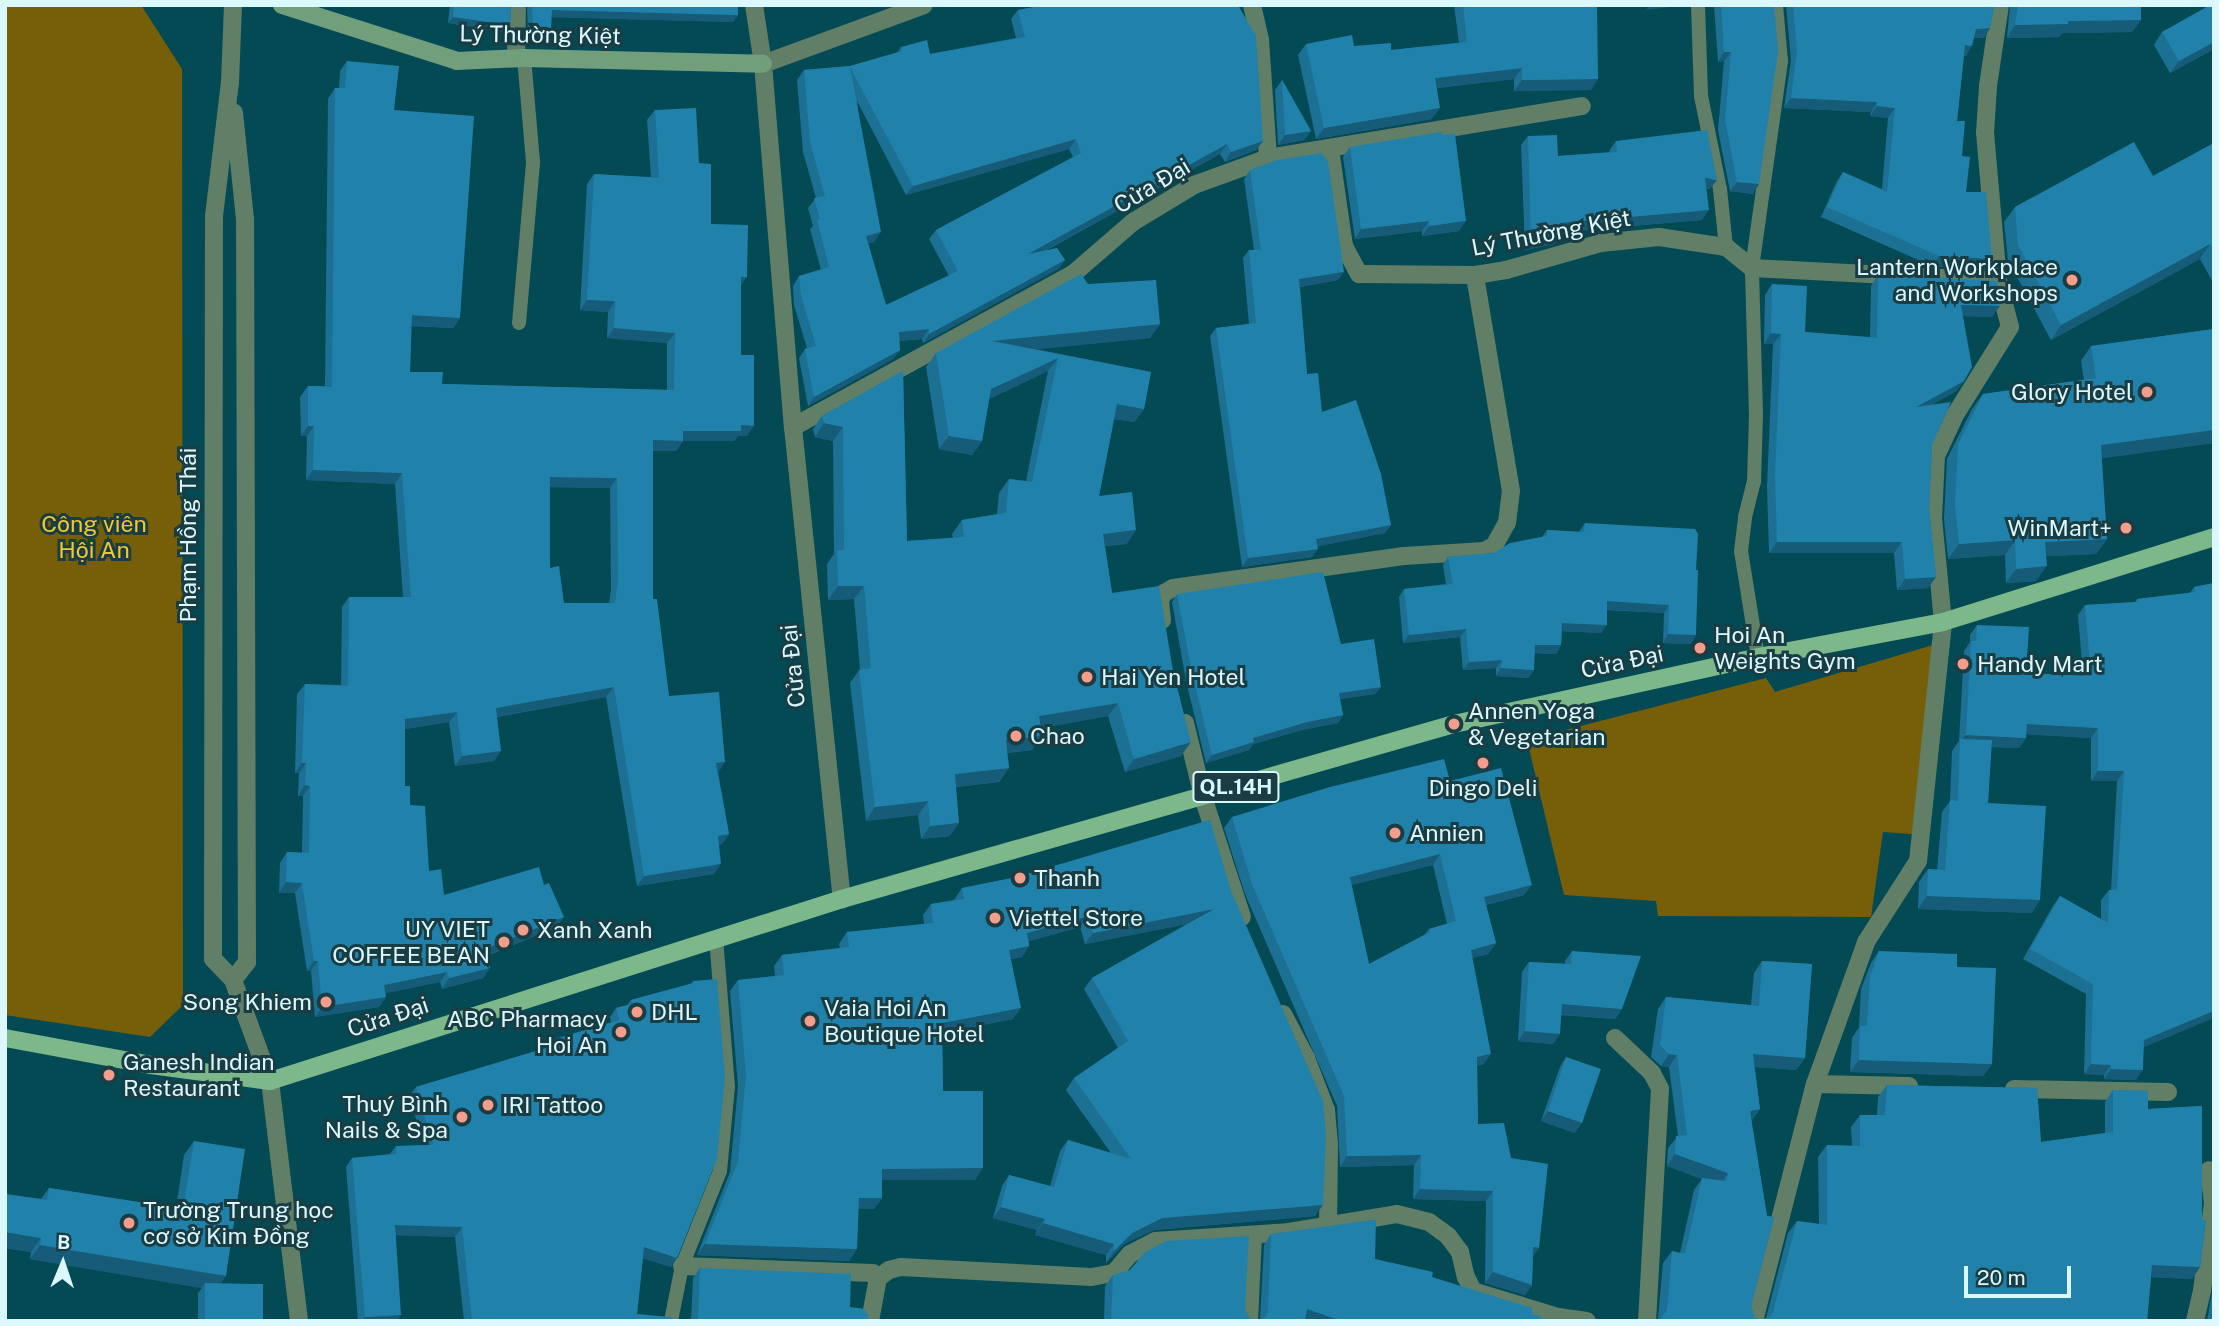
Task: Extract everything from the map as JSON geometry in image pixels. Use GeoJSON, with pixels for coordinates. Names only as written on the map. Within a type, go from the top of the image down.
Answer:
{"type":"FeatureCollection","features":[{"type":"Feature","properties":{"kind":"main road","name":"Lý Thường Kiệt"},"geometry":{"type":"LineString","coordinates":[[282,5],[457,61],[520,58],[763,64]]}},
{"type":"Feature","properties":{"kind":"main road","name":"Cửa Đại"},"geometry":{"type":"LineString","coordinates":[[270,1081],[842,899],[1454,724],[1758,657],[1942,622],[2214,537]]}},
{"type":"Feature","properties":{"kind":"main road","name":"QL.14H"},"geometry":{"type":"LineString","coordinates":[[5,1038],[150,1066],[270,1081]]}},
{"type":"Feature","properties":{"kind":"street","name":"Phạm Hồng Thái"},"geometry":{"type":"LineString","coordinates":[[233,5],[230,82],[214,217],[213,959],[233,980],[270,1081],[299,1321]]}},
{"type":"Feature","properties":{"kind":"street"},"geometry":{"type":"LineString","coordinates":[[517,5],[520,58]]}},
{"type":"Feature","properties":{"kind":"street","name":"Cửa Đại"},"geometry":{"type":"LineString","coordinates":[[754,5],[763,64],[793,427],[842,899]]}},
{"type":"Feature","properties":{"kind":"street"},"geometry":{"type":"LineString","coordinates":[[763,64],[924,5]]}},
{"type":"Feature","properties":{"kind":"street"},"geometry":{"type":"LineString","coordinates":[[1252,5],[1260,40],[1268,159]]}},
{"type":"Feature","properties":{"kind":"street"},"geometry":{"type":"LineString","coordinates":[[1754,1321],[1815,1084],[1866,942],[1918,861],[1942,622],[1933,519],[1936,456],[1955,415],[2010,327],[1998,281],[1985,134],[1988,86],[2000,5]]}},
{"type":"Feature","properties":{"kind":"street","name":"Phạm Hồng Thái"},"geometry":{"type":"LineString","coordinates":[[230,82],[245,219],[247,962],[233,980]]}},
{"type":"Feature","properties":{"kind":"street","name":"Cửa Đại"},"geometry":{"type":"LineString","coordinates":[[793,427],[1073,274],[1133,222],[1194,185],[1268,159],[1582,106]]}},
{"type":"Feature","properties":{"kind":"street","name":"Lý Thường Kiệt"},"geometry":{"type":"LineString","coordinates":[[1330,149],[1344,247],[1359,274],[1475,275],[1506,270],[1601,243],[1659,237],[1726,247]]}},
{"type":"Feature","properties":{"kind":"street"},"geometry":{"type":"LineString","coordinates":[[1726,247],[1752,268],[1998,281]]}},
{"type":"Feature","properties":{"kind":"street"},"geometry":{"type":"LineString","coordinates":[[1165,634],[1160,600],[1164,593],[1173,589],[1404,556],[1484,551],[1497,542],[1507,523],[1510,476],[1475,275]]}},
{"type":"Feature","properties":{"kind":"street"},"geometry":{"type":"LineString","coordinates":[[213,528],[246,528]]}},
{"type":"Feature","properties":{"kind":"street"},"geometry":{"type":"LineString","coordinates":[[1181,709],[1203,797],[1250,936]]}},
{"type":"Feature","properties":{"kind":"street"},"geometry":{"type":"LineString","coordinates":[[1276,998],[1306,1058],[1326,1110],[1329,1146],[1328,1225]]}},
{"type":"Feature","properties":{"kind":"street"},"geometry":{"type":"LineString","coordinates":[[1615,1038],[1652,1073],[1660,1089],[1647,1321]]}},
{"type":"Feature","properties":{"kind":"street"},"geometry":{"type":"LineString","coordinates":[[1815,1084],[1926,1087]]}},
{"type":"Feature","properties":{"kind":"street"},"geometry":{"type":"LineString","coordinates":[[1996,1088],[2168,1092]]}},
{"type":"Feature","properties":{"kind":"street"},"geometry":{"type":"LineString","coordinates":[[2194,1321],[2202,1291],[2213,1203],[2209,1170]]}},
{"type":"Feature","properties":{"kind":"street"},"geometry":{"type":"LineString","coordinates":[[870,1321],[878,1278],[901,1266],[1091,1277],[1114,1273],[1130,1254],[1155,1241],[1253,1235],[1396,1214],[1429,1222],[1448,1236],[1460,1252],[1466,1277],[1473,1291],[1558,1319],[1587,1321]]}},
{"type":"Feature","properties":{"kind":"street"},"geometry":{"type":"LineString","coordinates":[[1250,1321],[1253,1235]]}},
{"type":"Feature","properties":{"kind":"street"},"geometry":{"type":"LineString","coordinates":[[682,1266],[873,1273],[878,1278]]}},
{"type":"Feature","properties":{"kind":"lane"},"geometry":{"type":"LineString","coordinates":[[1698,5],[1701,96],[1720,189],[1726,247]]}},
{"type":"Feature","properties":{"kind":"lane"},"geometry":{"type":"LineString","coordinates":[[1758,657],[1741,551],[1745,517],[1754,482],[1756,414],[1752,268],[1781,61],[1776,5]]}},
{"type":"Feature","properties":{"kind":"lane"},"geometry":{"type":"LineString","coordinates":[[519,323],[533,162],[520,58]]}},
{"type":"Feature","properties":{"kind":"lane"},"geometry":{"type":"LineString","coordinates":[[671,1321],[682,1266],[720,1171],[728,1087],[716,937]]}},
{"type":"Feature","properties":{"kind":"green space","name":"Công viên Hội An"},"geometry":{"type":"Polygon","coordinates":[[[5,5],[141,5],[182,69],[183,1005],[150,1037],[5,1015],[5,5]]]}},
{"type":"Feature","properties":{"kind":"green space"},"geometry":{"type":"Polygon","coordinates":[[[1950,640],[1925,835],[1883,832],[1871,917],[1658,916],[1656,901],[1564,895],[1527,740],[1766,678],[1775,692],[1950,640]]]}},
{"type":"Feature","properties":{"kind":"building"},"geometry":{"type":"Polygon","coordinates":[[[454,5],[511,5],[510,25],[453,17],[454,5]]]}},
{"type":"Feature","properties":{"kind":"building"},"geometry":{"type":"Polygon","coordinates":[[[532,5],[738,5],[738,15],[552,10],[551,29],[533,28],[532,5]]]}},
{"type":"Feature","properties":{"kind":"building"},"geometry":{"type":"Polygon","coordinates":[[[1043,5],[1238,5],[1256,36],[1263,141],[1231,152],[1227,144],[1028,254],[1057,248],[1065,260],[929,334],[929,329],[899,332],[900,350],[814,397],[805,349],[816,346],[801,295],[799,276],[829,267],[814,198],[825,196],[810,142],[804,70],[850,66],[902,51],[901,47],[927,40],[930,54],[1025,37],[1018,10],[1043,5]],[[850,67],[881,232],[866,236],[886,305],[958,271],[936,230],[1081,153],[1076,139],[913,186],[850,67]]]}},
{"type":"Feature","properties":{"kind":"building"},"geometry":{"type":"Polygon","coordinates":[[[1463,5],[1597,5],[1598,79],[1522,80],[1522,68],[1435,78],[1440,108],[1324,128],[1306,44],[1352,35],[1354,46],[1391,43],[1391,50],[1467,42],[1463,5]]]}},
{"type":"Feature","properties":{"kind":"building"},"geometry":{"type":"Polygon","coordinates":[[[1721,5],[1774,5],[1778,51],[1759,184],[1737,182],[1725,120],[1731,52],[1724,52],[1721,5]]]}},
{"type":"Feature","properties":{"kind":"building"},"geometry":{"type":"Polygon","coordinates":[[[1793,5],[1994,5],[1990,28],[1976,29],[1972,46],[1965,45],[1957,121],[1965,121],[1962,156],[1970,157],[1966,192],[1986,192],[1992,259],[1939,256],[1827,207],[1843,172],[1887,192],[1895,108],[1877,106],[1877,102],[1791,98],[1797,51],[1793,5]]]}},
{"type":"Feature","properties":{"kind":"building"},"geometry":{"type":"Polygon","coordinates":[[[2018,5],[2141,5],[2141,20],[2015,25],[2018,5]]]}},
{"type":"Feature","properties":{"kind":"building"},"geometry":{"type":"Polygon","coordinates":[[[2214,5],[2214,42],[2179,61],[2162,32],[2214,5]]]}},
{"type":"Feature","properties":{"kind":"building"},"geometry":{"type":"Polygon","coordinates":[[[347,61],[399,66],[394,110],[474,116],[460,318],[412,315],[410,372],[443,372],[442,384],[674,390],[675,333],[614,328],[615,301],[587,300],[594,174],[659,178],[655,110],[696,108],[699,163],[711,164],[711,224],[748,225],[747,277],[741,277],[741,355],[754,355],[754,426],[741,425],[741,431],[683,431],[683,441],[653,440],[653,599],[657,599],[669,696],[719,692],[725,762],[716,763],[729,834],[718,836],[721,864],[644,876],[614,687],[496,708],[501,751],[462,756],[457,712],[405,719],[405,786],[410,786],[410,805],[425,806],[429,871],[441,869],[444,895],[539,867],[544,885],[549,883],[564,917],[485,949],[490,968],[449,978],[447,972],[384,985],[386,997],[322,1007],[318,961],[314,961],[302,883],[286,882],[287,852],[309,853],[310,786],[305,785],[306,763],[302,763],[305,684],[348,686],[349,597],[411,597],[402,473],[313,470],[314,426],[308,426],[308,386],[332,387],[335,88],[345,88],[347,61]],[[550,477],[550,568],[559,566],[564,603],[615,603],[618,579],[617,478],[550,477]]]}},
{"type":"Feature","properties":{"kind":"building"},"geometry":{"type":"Polygon","coordinates":[[[1282,80],[1311,131],[1285,135],[1282,80]]]}},
{"type":"Feature","properties":{"kind":"building"},"geometry":{"type":"Polygon","coordinates":[[[1707,130],[1717,180],[1705,178],[1709,210],[1560,223],[1561,235],[1531,241],[1528,136],[1557,135],[1558,156],[1617,152],[1616,141],[1707,130]]]}},
{"type":"Feature","properties":{"kind":"building"},"geometry":{"type":"Polygon","coordinates":[[[1442,132],[1442,135],[1455,134],[1466,221],[1429,226],[1429,221],[1361,229],[1350,147],[1442,132]]]}},
{"type":"Feature","properties":{"kind":"building"},"geometry":{"type":"Polygon","coordinates":[[[2134,142],[2153,176],[2214,143],[2214,250],[2210,244],[2061,325],[2018,245],[2015,207],[2134,142]]]}},
{"type":"Feature","properties":{"kind":"building"},"geometry":{"type":"Polygon","coordinates":[[[1322,153],[1328,162],[1344,272],[1299,279],[1307,374],[1318,373],[1322,412],[1356,400],[1381,474],[1391,525],[1316,539],[1318,549],[1248,558],[1216,328],[1256,323],[1249,250],[1261,250],[1250,170],[1277,160],[1322,153]]]}},
{"type":"Feature","properties":{"kind":"building"},"geometry":{"type":"Polygon","coordinates":[[[1081,274],[1088,284],[1156,280],[1160,324],[992,341],[1151,372],[1144,409],[1117,404],[1099,496],[1132,492],[1136,530],[1103,534],[1112,593],[1159,586],[1173,671],[1191,742],[1134,759],[1118,703],[1039,716],[1042,736],[1006,740],[1009,768],[955,774],[959,823],[930,826],[928,801],[875,807],[859,670],[871,668],[864,586],[838,586],[837,550],[844,550],[843,427],[824,423],[822,416],[903,371],[907,541],[964,537],[962,520],[1006,513],[1009,479],[1032,482],[1058,358],[991,389],[982,441],[949,436],[936,353],[1081,274]]]}},
{"type":"Feature","properties":{"kind":"building"},"geometry":{"type":"Polygon","coordinates":[[[1878,275],[1997,281],[2000,306],[1961,305],[1972,367],[1964,381],[1916,407],[1951,402],[1932,445],[1929,509],[1936,577],[1905,579],[1902,542],[1777,542],[1775,475],[1781,334],[1771,333],[1772,284],[1807,286],[1805,332],[1877,338],[1878,275]]]}},
{"type":"Feature","properties":{"kind":"building"},"geometry":{"type":"Polygon","coordinates":[[[2214,329],[2214,430],[2101,445],[2107,539],[2045,542],[2047,566],[2016,569],[2015,540],[1959,544],[1955,504],[1958,444],[1983,394],[2096,378],[2091,346],[2214,329]]]}},
{"type":"Feature","properties":{"kind":"building"},"geometry":{"type":"Polygon","coordinates":[[[1585,523],[1695,529],[1698,534],[1696,635],[1668,634],[1669,605],[1607,601],[1607,625],[1562,623],[1561,645],[1535,645],[1534,670],[1501,668],[1502,660],[1469,662],[1466,629],[1409,635],[1404,589],[1453,584],[1448,557],[1494,553],[1510,543],[1547,536],[1547,530],[1584,532],[1585,523]]]}},
{"type":"Feature","properties":{"kind":"building"},"geometry":{"type":"Polygon","coordinates":[[[1323,572],[1341,644],[1374,639],[1381,687],[1339,693],[1343,715],[1307,722],[1253,738],[1254,742],[1212,755],[1192,673],[1177,594],[1323,572]]]}},
{"type":"Feature","properties":{"kind":"building"},"geometry":{"type":"Polygon","coordinates":[[[2214,583],[2214,1011],[2144,1040],[2143,1070],[2111,1069],[2111,1065],[2091,1064],[2093,984],[2030,949],[2060,896],[2108,923],[2109,890],[2117,890],[2124,771],[2098,771],[2098,728],[2027,724],[2026,738],[1966,735],[1971,641],[1976,641],[1977,625],[2029,627],[2026,673],[2091,676],[2085,605],[2138,602],[2137,599],[2195,592],[2194,587],[2214,583]]]}},
{"type":"Feature","properties":{"kind":"building"},"geometry":{"type":"Polygon","coordinates":[[[1960,739],[1992,740],[1988,803],[2046,806],[2040,900],[1927,896],[1928,869],[1945,870],[1950,800],[1958,801],[1960,739]]]}},
{"type":"Feature","properties":{"kind":"building"},"geometry":{"type":"Polygon","coordinates":[[[1444,759],[1450,781],[1501,768],[1532,885],[1484,897],[1496,943],[1471,950],[1491,1054],[1477,1057],[1478,1124],[1504,1123],[1511,1158],[1548,1164],[1539,1248],[1533,1247],[1532,1285],[1493,1272],[1493,1191],[1420,1189],[1421,1155],[1347,1156],[1344,1096],[1252,884],[1232,817],[1330,787],[1444,759]],[[1440,854],[1350,877],[1369,964],[1430,932],[1429,929],[1456,921],[1440,854]]]}},
{"type":"Feature","properties":{"kind":"building"},"geometry":{"type":"Polygon","coordinates":[[[1210,820],[1231,891],[1323,1101],[1326,1135],[1323,1205],[1162,1218],[1132,1233],[1114,1251],[1114,1244],[1043,1223],[1045,1219],[1001,1207],[1009,1175],[1054,1187],[1068,1140],[1131,1159],[1074,1078],[1128,1041],[1092,978],[1214,909],[1093,933],[1088,916],[1027,933],[1029,946],[1009,950],[1021,1008],[942,1023],[943,1091],[983,1091],[983,1168],[882,1169],[882,1198],[859,1198],[857,1249],[705,1244],[738,1161],[746,1075],[738,980],[784,975],[782,955],[849,947],[847,932],[933,923],[931,904],[964,899],[962,888],[1017,877],[1210,820]]]}},
{"type":"Feature","properties":{"kind":"building"},"geometry":{"type":"Polygon","coordinates":[[[1572,951],[1641,956],[1622,1009],[1562,1004],[1560,1034],[1525,1031],[1529,962],[1571,964],[1572,951]]]}},
{"type":"Feature","properties":{"kind":"building"},"geometry":{"type":"Polygon","coordinates":[[[1879,951],[1957,954],[1957,967],[1996,968],[1992,1064],[1859,1060],[1860,1026],[1867,1026],[1870,977],[1879,951]]]}},
{"type":"Feature","properties":{"kind":"building"},"geometry":{"type":"Polygon","coordinates":[[[1762,961],[1812,964],[1805,1058],[1753,1054],[1760,1109],[1750,1111],[1767,1216],[1774,1217],[1751,1306],[1754,1317],[1760,1320],[1770,1317],[1773,1312],[1797,1221],[1827,1225],[1827,1145],[1860,1146],[1860,1115],[1885,1115],[1887,1085],[2037,1088],[2041,1142],[2113,1132],[2113,1090],[2148,1091],[2148,1109],[2202,1106],[2202,1220],[2206,1220],[2200,1267],[2152,1265],[2147,1321],[1655,1321],[1661,1319],[1667,1310],[1672,1251],[1685,1254],[1702,1178],[1726,1181],[1728,1173],[1675,1154],[1676,1136],[1687,1135],[1677,1055],[1669,1054],[1660,1045],[1666,997],[1759,1006],[1762,961]]]}},
{"type":"Feature","properties":{"kind":"building"},"geometry":{"type":"Polygon","coordinates":[[[717,979],[725,1078],[717,1159],[677,1258],[644,1247],[637,1314],[670,1317],[676,1321],[472,1321],[462,1227],[395,1225],[401,1315],[365,1317],[352,1158],[396,1154],[396,1146],[433,1145],[416,1087],[557,1045],[555,1039],[619,1020],[616,1008],[633,1004],[631,1000],[693,981],[717,979]]]}},
{"type":"Feature","properties":{"kind":"building"},"geometry":{"type":"Polygon","coordinates":[[[1566,1057],[1601,1069],[1582,1123],[1548,1111],[1566,1057]]]}},
{"type":"Feature","properties":{"kind":"building"},"geometry":{"type":"Polygon","coordinates":[[[194,1141],[245,1149],[226,1276],[40,1245],[41,1238],[5,1232],[5,1194],[47,1200],[49,1188],[183,1209],[194,1141]]]}},
{"type":"Feature","properties":{"kind":"building"},"geometry":{"type":"Polygon","coordinates":[[[1376,1220],[1375,1259],[1433,1272],[1432,1277],[1532,1308],[1532,1314],[1541,1316],[1540,1321],[1342,1321],[1307,1309],[1305,1321],[1258,1321],[1266,1317],[1268,1311],[1271,1234],[1376,1220]]]}},
{"type":"Feature","properties":{"kind":"building"},"geometry":{"type":"Polygon","coordinates":[[[1249,1236],[1245,1310],[1254,1321],[1111,1321],[1113,1275],[1130,1270],[1145,1252],[1166,1241],[1249,1236]]]}},
{"type":"Feature","properties":{"kind":"building"},"geometry":{"type":"Polygon","coordinates":[[[700,1268],[851,1274],[850,1307],[865,1309],[870,1321],[682,1321],[698,1320],[700,1268]]]}},
{"type":"Feature","properties":{"kind":"building"},"geometry":{"type":"Polygon","coordinates":[[[205,1283],[263,1284],[263,1321],[205,1321],[205,1283]]]}},
{"type":"Feature","properties":{"kind":"place","name":"Lantern Workplace and Workshops"},"geometry":{"type":"Point","coordinates":[2072,280]}},
{"type":"Feature","properties":{"kind":"place","name":"Glory Hotel"},"geometry":{"type":"Point","coordinates":[2147,392]}},
{"type":"Feature","properties":{"kind":"place","name":"WinMart+"},"geometry":{"type":"Point","coordinates":[2126,528]}},
{"type":"Feature","properties":{"kind":"place","name":"Hoi An Weights Gym"},"geometry":{"type":"Point","coordinates":[1700,648]}},
{"type":"Feature","properties":{"kind":"place","name":"Handy Mart"},"geometry":{"type":"Point","coordinates":[1963,664]}},
{"type":"Feature","properties":{"kind":"place","name":"Hai Yen Hotel"},"geometry":{"type":"Point","coordinates":[1087,677]}},
{"type":"Feature","properties":{"kind":"place","name":"Annen Yoga & Vegetarian"},"geometry":{"type":"Point","coordinates":[1454,724]}},
{"type":"Feature","properties":{"kind":"place","name":"Chao"},"geometry":{"type":"Point","coordinates":[1016,736]}},
{"type":"Feature","properties":{"kind":"place","name":"Dingo Deli"},"geometry":{"type":"Point","coordinates":[1483,763]}},
{"type":"Feature","properties":{"kind":"place","name":"Annien"},"geometry":{"type":"Point","coordinates":[1395,833]}},
{"type":"Feature","properties":{"kind":"place","name":"Thanh"},"geometry":{"type":"Point","coordinates":[1020,878]}},
{"type":"Feature","properties":{"kind":"place","name":"Viettel Store"},"geometry":{"type":"Point","coordinates":[995,918]}},
{"type":"Feature","properties":{"kind":"place","name":"Xanh Xanh"},"geometry":{"type":"Point","coordinates":[523,930]}},
{"type":"Feature","properties":{"kind":"place","name":"UY VIET COFFEE BEAN"},"geometry":{"type":"Point","coordinates":[504,942]}},
{"type":"Feature","properties":{"kind":"place","name":"Song Khiem"},"geometry":{"type":"Point","coordinates":[326,1002]}},
{"type":"Feature","properties":{"kind":"place","name":"DHL"},"geometry":{"type":"Point","coordinates":[637,1012]}},
{"type":"Feature","properties":{"kind":"place","name":"Vaia Hoi An Boutique Hotel"},"geometry":{"type":"Point","coordinates":[810,1021]}},
{"type":"Feature","properties":{"kind":"place","name":"ABC Pharmacy Hoi An"},"geometry":{"type":"Point","coordinates":[621,1032]}},
{"type":"Feature","properties":{"kind":"place","name":"Ganesh Indian Restaurant"},"geometry":{"type":"Point","coordinates":[109,1075]}},
{"type":"Feature","properties":{"kind":"place","name":"IRI Tattoo"},"geometry":{"type":"Point","coordinates":[488,1105]}},
{"type":"Feature","properties":{"kind":"place","name":"Thuý Bình Nails & Spa"},"geometry":{"type":"Point","coordinates":[462,1117]}},
{"type":"Feature","properties":{"kind":"place","name":"Trường Trung học cơ sở Kim Đồng"},"geometry":{"type":"Point","coordinates":[129,1223]}}]}
